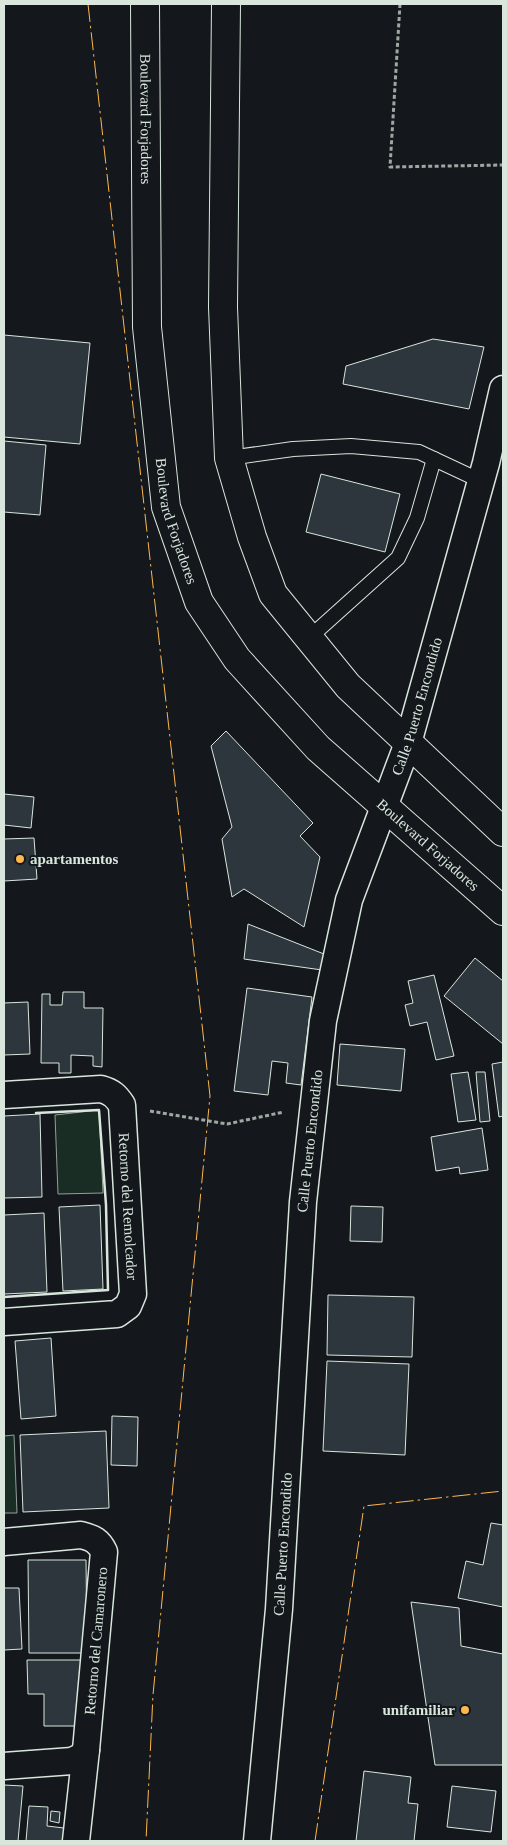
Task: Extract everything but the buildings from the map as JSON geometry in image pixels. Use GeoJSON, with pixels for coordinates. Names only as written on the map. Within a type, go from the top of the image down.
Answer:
{"type":"FeatureCollection","features":[{"type":"Feature","properties":{"kind":"main road","name":"Boulevard Forjadores"},"geometry":{"type":"LineString","coordinates":[[145,4],[147,327],[166,507],[199,602],[237,659],[318,748],[503,911]]}},
{"type":"Feature","properties":{"kind":"main road"},"geometry":{"type":"LineString","coordinates":[[226,4],[223,307],[229,458],[252,537],[273,594],[348,686],[503,832]]}},
{"type":"Feature","properties":{"kind":"street","name":"Calle Puerto Encondido"},"geometry":{"type":"LineString","coordinates":[[257,1841],[278,1609],[303,1202],[312,1107],[323,1022],[349,900],[408,743],[484,472],[503,389]]}},
{"type":"Feature","properties":{"kind":"street","name":"Calle Puerto Encondido"},"geometry":{"type":"LineString","coordinates":[[484,472],[503,419]]}},
{"type":"Feature","properties":{"kind":"street"},"geometry":{"type":"LineString","coordinates":[[4,1095],[101,1089],[110,1092],[122,1105]]}},
{"type":"Feature","properties":{"kind":"street","name":"Retorno del Remolcador"},"geometry":{"type":"LineString","coordinates":[[4,1322],[118,1314],[128,1306],[133,1294],[122,1105]]}},
{"type":"Feature","properties":{"kind":"street","name":"Retorno del Camaronero"},"geometry":{"type":"LineString","coordinates":[[4,1542],[81,1535],[92,1538],[100,1544],[104,1552],[76,1841]]}},
{"type":"Feature","properties":{"kind":"street"},"geometry":{"type":"LineString","coordinates":[[4,1766],[72,1761],[81,1757],[86,1750]]}},
{"type":"Feature","properties":{"kind":"lane"},"geometry":{"type":"LineString","coordinates":[[229,458],[293,449],[351,446],[419,452],[434,459],[484,472]]}},
{"type":"Feature","properties":{"kind":"lane"},"geometry":{"type":"LineString","coordinates":[[309,638],[398,558],[417,518],[434,459]]}},
{"type":"Feature","properties":{"kind":"path"},"geometry":{"type":"LineString","coordinates":[[400,4],[390,167],[503,165]]}},
{"type":"Feature","properties":{"kind":"path"},"geometry":{"type":"LineString","coordinates":[[122,1105],[227,1124],[312,1107]]}},
{"type":"Feature","properties":{"kind":"green space"},"geometry":{"type":"Polygon","coordinates":[[[99,1110],[103,1193],[58,1194],[55,1115],[99,1110]]]}},
{"type":"Feature","properties":{"kind":"green space"},"geometry":{"type":"Polygon","coordinates":[[[14,1435],[17,1513],[4,1513],[4,1436],[14,1435]]]}},
{"type":"Feature","properties":{"kind":"wall"},"geometry":{"type":"LineString","coordinates":[[4,1297],[108,1290],[106,1205],[99,1110],[36,1113]]}},
{"type":"Feature","properties":{"kind":"power"},"geometry":{"type":"LineString","coordinates":[[88,4],[210,1096],[153,1695],[146,1841]]}},
{"type":"Feature","properties":{"kind":"power"},"geometry":{"type":"LineString","coordinates":[[315,1841],[364,1506],[503,1491]]}},
{"type":"Feature","properties":{"kind":"place","name":"apartamentos"},"geometry":{"type":"Point","coordinates":[20,859]}},
{"type":"Feature","properties":{"kind":"place","name":"unifamiliar"},"geometry":{"type":"Point","coordinates":[465,1710]}}]}
